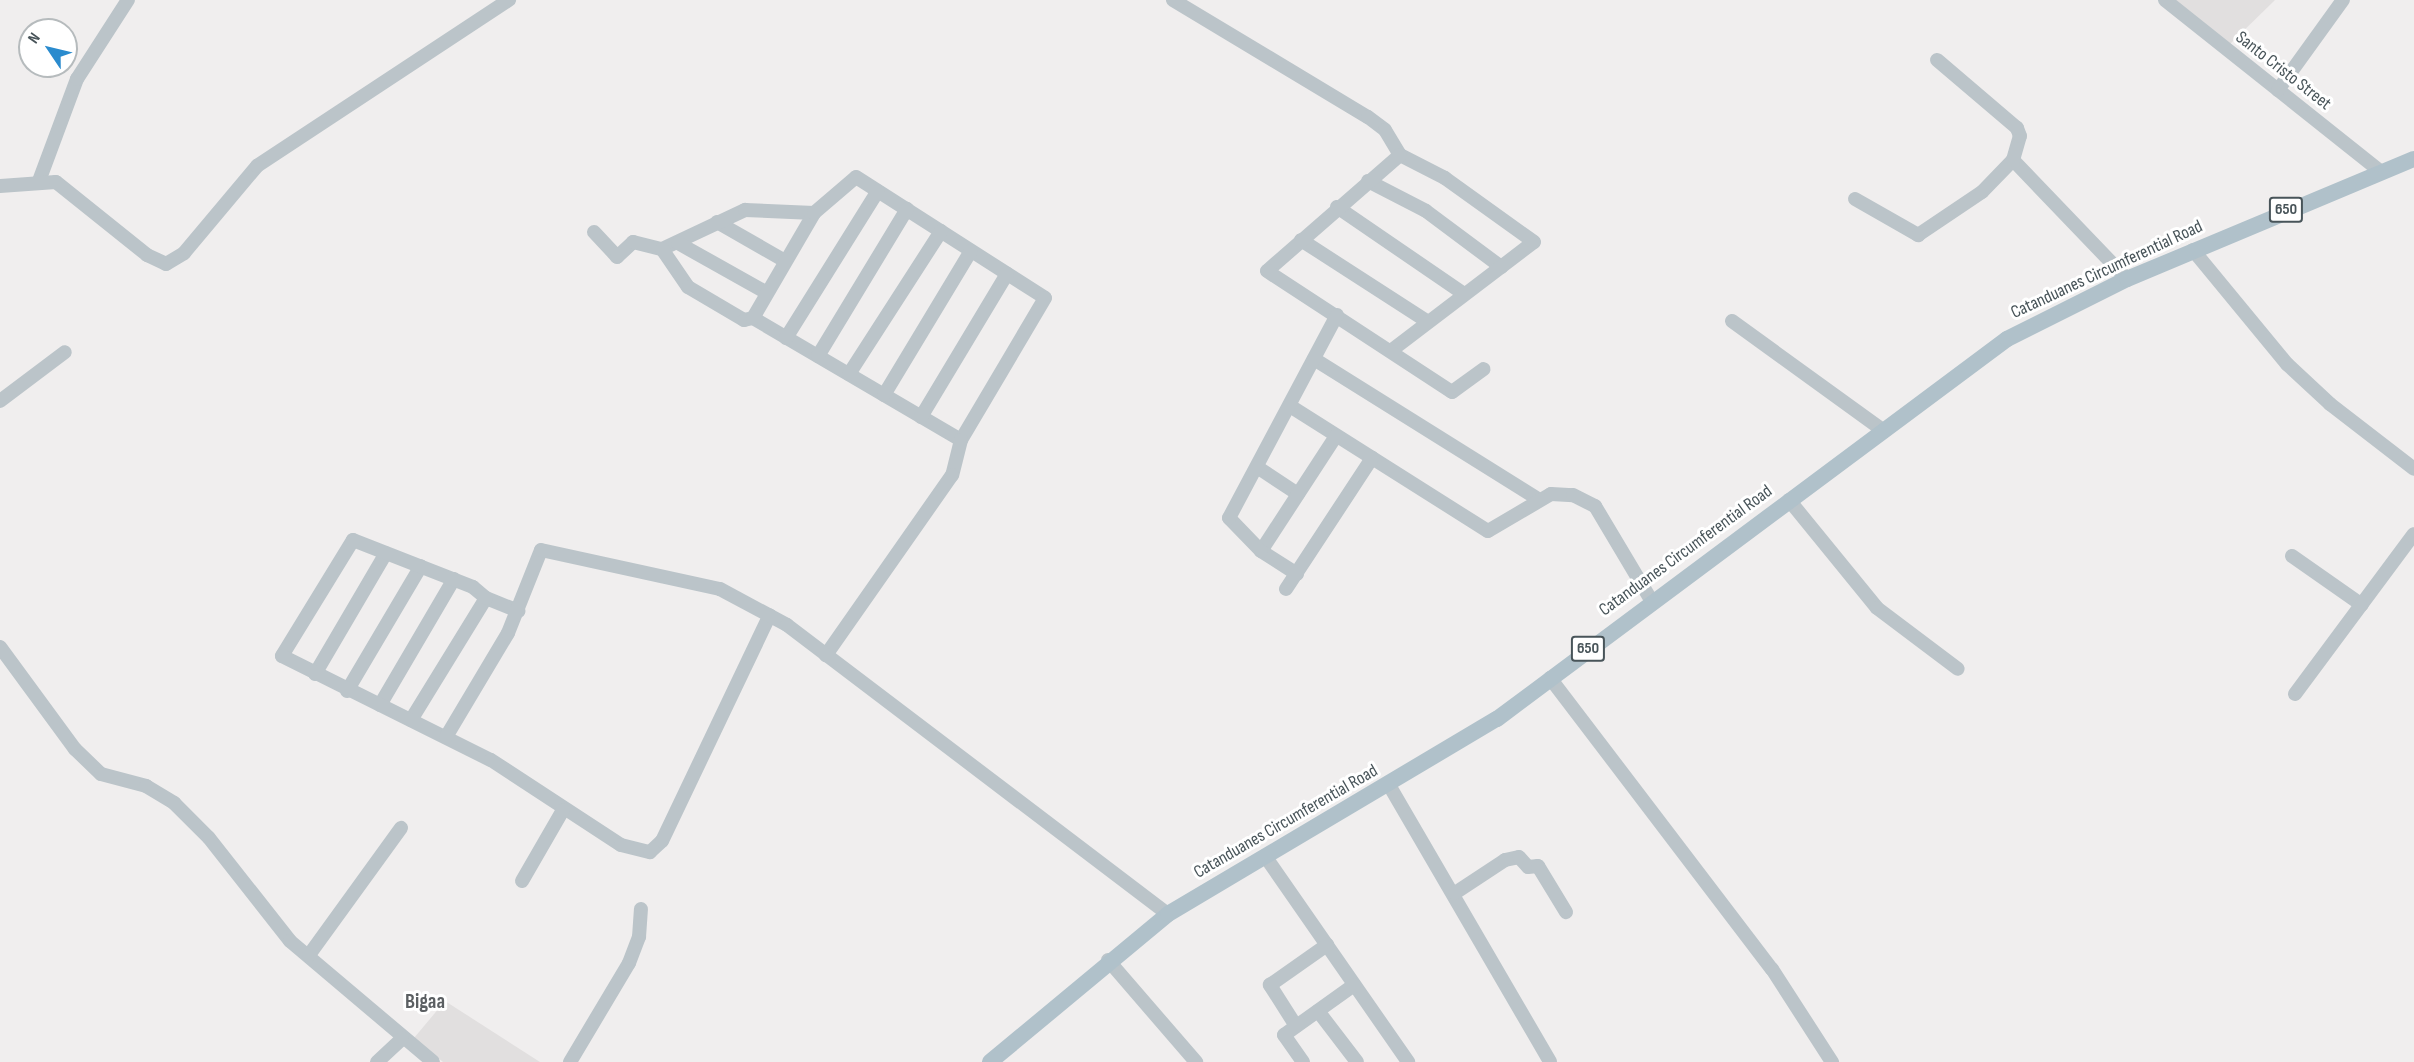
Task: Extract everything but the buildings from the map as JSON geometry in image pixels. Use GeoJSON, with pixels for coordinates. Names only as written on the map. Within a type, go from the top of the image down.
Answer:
{"type":"FeatureCollection","features":[{"type":"Feature","properties":{"kind":"main road","name":"Catanduanes Circumferential Road"},"geometry":{"type":"LineString","coordinates":[[990,1062],[1108,960],[1168,914],[1497,719],[1651,600],[2007,339],[2127,279],[2379,171],[2414,159]]}},
{"type":"Feature","properties":{"kind":"street"},"geometry":{"type":"LineString","coordinates":[[39,181],[77,79],[128,0]]}},
{"type":"Feature","properties":{"kind":"street"},"geometry":{"type":"LineString","coordinates":[[0,180],[0,186],[39,181],[56,182],[147,255],[166,264],[184,253],[257,166],[509,0]]}},
{"type":"Feature","properties":{"kind":"street"},"geometry":{"type":"LineString","coordinates":[[1173,0],[1368,117],[1385,130],[1400,155],[1445,178],[1534,242],[1392,350]]}},
{"type":"Feature","properties":{"kind":"street","name":"Santo Cristo Street"},"geometry":{"type":"LineString","coordinates":[[2165,0],[2379,171]]}},
{"type":"Feature","properties":{"kind":"street"},"geometry":{"type":"LineString","coordinates":[[2278,90],[2343,0]]}},
{"type":"Feature","properties":{"kind":"street"},"geometry":{"type":"LineString","coordinates":[[1855,199],[1918,235],[1974,198],[2013,160],[2020,136],[2017,128],[1937,60]]}},
{"type":"Feature","properties":{"kind":"street"},"geometry":{"type":"LineString","coordinates":[[1400,155],[1337,207],[1268,271],[1392,350],[1452,392],[1484,369]]}},
{"type":"Feature","properties":{"kind":"street"},"geometry":{"type":"LineString","coordinates":[[2013,160],[2127,279]]}},
{"type":"Feature","properties":{"kind":"street"},"geometry":{"type":"LineString","coordinates":[[753,318],[784,261],[814,213],[856,177],[1045,298],[961,440],[952,475],[826,655]]}},
{"type":"Feature","properties":{"kind":"street"},"geometry":{"type":"LineString","coordinates":[[1368,181],[1426,211],[1501,267]]}},
{"type":"Feature","properties":{"kind":"street"},"geometry":{"type":"LineString","coordinates":[[786,338],[878,191]]}},
{"type":"Feature","properties":{"kind":"street"},"geometry":{"type":"LineString","coordinates":[[1337,207],[1464,294]]}},
{"type":"Feature","properties":{"kind":"street"},"geometry":{"type":"LineString","coordinates":[[818,356],[907,209]]}},
{"type":"Feature","properties":{"kind":"street"},"geometry":{"type":"LineString","coordinates":[[594,232],[617,257],[633,242],[662,249],[745,210],[814,213]]}},
{"type":"Feature","properties":{"kind":"street"},"geometry":{"type":"LineString","coordinates":[[717,222],[784,261]]}},
{"type":"Feature","properties":{"kind":"street"},"geometry":{"type":"LineString","coordinates":[[849,374],[941,231]]}},
{"type":"Feature","properties":{"kind":"street"},"geometry":{"type":"LineString","coordinates":[[1301,240],[1428,322]]}},
{"type":"Feature","properties":{"kind":"street"},"geometry":{"type":"LineString","coordinates":[[678,243],[767,293]]}},
{"type":"Feature","properties":{"kind":"street"},"geometry":{"type":"LineString","coordinates":[[662,249],[687,287],[744,320],[753,318],[961,440]]}},
{"type":"Feature","properties":{"kind":"street"},"geometry":{"type":"LineString","coordinates":[[2193,250],[2288,364],[2330,404],[2414,469]]}},
{"type":"Feature","properties":{"kind":"street"},"geometry":{"type":"LineString","coordinates":[[884,395],[971,251]]}},
{"type":"Feature","properties":{"kind":"street"},"geometry":{"type":"LineString","coordinates":[[921,417],[1007,274]]}},
{"type":"Feature","properties":{"kind":"street"},"geometry":{"type":"LineString","coordinates":[[1297,574],[1261,552],[1229,518],[1337,315]]}},
{"type":"Feature","properties":{"kind":"street"},"geometry":{"type":"LineString","coordinates":[[1732,321],[1884,431]]}},
{"type":"Feature","properties":{"kind":"street"},"geometry":{"type":"LineString","coordinates":[[0,401],[65,352]]}},
{"type":"Feature","properties":{"kind":"street"},"geometry":{"type":"LineString","coordinates":[[1314,359],[1538,499]]}},
{"type":"Feature","properties":{"kind":"street"},"geometry":{"type":"LineString","coordinates":[[1290,406],[1488,531],[1538,499],[1573,495],[1595,506],[1651,600]]}},
{"type":"Feature","properties":{"kind":"street"},"geometry":{"type":"LineString","coordinates":[[1261,552],[1336,436]]}},
{"type":"Feature","properties":{"kind":"street"},"geometry":{"type":"LineString","coordinates":[[1286,589],[1372,458]]}},
{"type":"Feature","properties":{"kind":"street"},"geometry":{"type":"LineString","coordinates":[[1257,467],[1299,494]]}},
{"type":"Feature","properties":{"kind":"street"},"geometry":{"type":"LineString","coordinates":[[1789,500],[1877,608],[1958,669]]}},
{"type":"Feature","properties":{"kind":"street"},"geometry":{"type":"LineString","coordinates":[[2295,694],[2414,534]]}},
{"type":"Feature","properties":{"kind":"street"},"geometry":{"type":"LineString","coordinates":[[518,611],[486,598],[454,579],[353,540],[282,656],[346,691],[380,705],[491,760],[563,810],[621,845],[650,852],[662,841],[770,615]]}},
{"type":"Feature","properties":{"kind":"street"},"geometry":{"type":"LineString","coordinates":[[446,737],[518,611],[537,555],[545,548],[720,589],[770,615],[826,655],[1168,914]]}},
{"type":"Feature","properties":{"kind":"street"},"geometry":{"type":"LineString","coordinates":[[315,674],[386,553]]}},
{"type":"Feature","properties":{"kind":"street"},"geometry":{"type":"LineString","coordinates":[[2292,556],[2362,604]]}},
{"type":"Feature","properties":{"kind":"street"},"geometry":{"type":"LineString","coordinates":[[346,691],[421,566]]}},
{"type":"Feature","properties":{"kind":"street"},"geometry":{"type":"LineString","coordinates":[[380,705],[454,579]]}},
{"type":"Feature","properties":{"kind":"street"},"geometry":{"type":"LineString","coordinates":[[411,720],[486,598]]}},
{"type":"Feature","properties":{"kind":"street"},"geometry":{"type":"LineString","coordinates":[[0,647],[75,749],[101,774],[146,786],[174,803],[209,838],[290,941],[402,1039],[433,1062]]}},
{"type":"Feature","properties":{"kind":"street"},"geometry":{"type":"LineString","coordinates":[[1550,678],[1772,969],[1832,1062]]}},
{"type":"Feature","properties":{"kind":"street"},"geometry":{"type":"LineString","coordinates":[[1389,785],[1455,893],[1550,1062]]}},
{"type":"Feature","properties":{"kind":"street"},"geometry":{"type":"LineString","coordinates":[[522,880],[563,810]]}},
{"type":"Feature","properties":{"kind":"street"},"geometry":{"type":"LineString","coordinates":[[309,956],[401,828]]}},
{"type":"Feature","properties":{"kind":"street"},"geometry":{"type":"LineString","coordinates":[[1265,856],[1408,1062]]}},
{"type":"Feature","properties":{"kind":"street"},"geometry":{"type":"LineString","coordinates":[[1455,893],[1505,860],[1519,857],[1528,867],[1538,866],[1566,912]]}},
{"type":"Feature","properties":{"kind":"street"},"geometry":{"type":"LineString","coordinates":[[570,1062],[630,963],[639,937],[641,909]]}},
{"type":"Feature","properties":{"kind":"street"},"geometry":{"type":"LineString","coordinates":[[1296,1026],[1270,986],[1327,945]]}},
{"type":"Feature","properties":{"kind":"street"},"geometry":{"type":"LineString","coordinates":[[1108,960],[1196,1062]]}},
{"type":"Feature","properties":{"kind":"street"},"geometry":{"type":"LineString","coordinates":[[1303,1062],[1284,1035],[1354,985]]}},
{"type":"Feature","properties":{"kind":"street"},"geometry":{"type":"LineString","coordinates":[[1318,1011],[1357,1062]]}},
{"type":"Feature","properties":{"kind":"street"},"geometry":{"type":"LineString","coordinates":[[377,1062],[402,1039]]}},
{"type":"Feature","properties":{"kind":"shaded area"},"geometry":{"type":"Polygon","coordinates":[[[2172,0],[2275,0],[2229,45],[2172,0]]]}},
{"type":"Feature","properties":{"kind":"shaded area"},"geometry":{"type":"Polygon","coordinates":[[[445,1001],[540,1062],[443,1062],[414,1038],[445,1001]]]}},
{"type":"Feature","properties":{"kind":"district","name":"Bigaa"},"geometry":{"type":"Point","coordinates":[425,1002]}}]}
